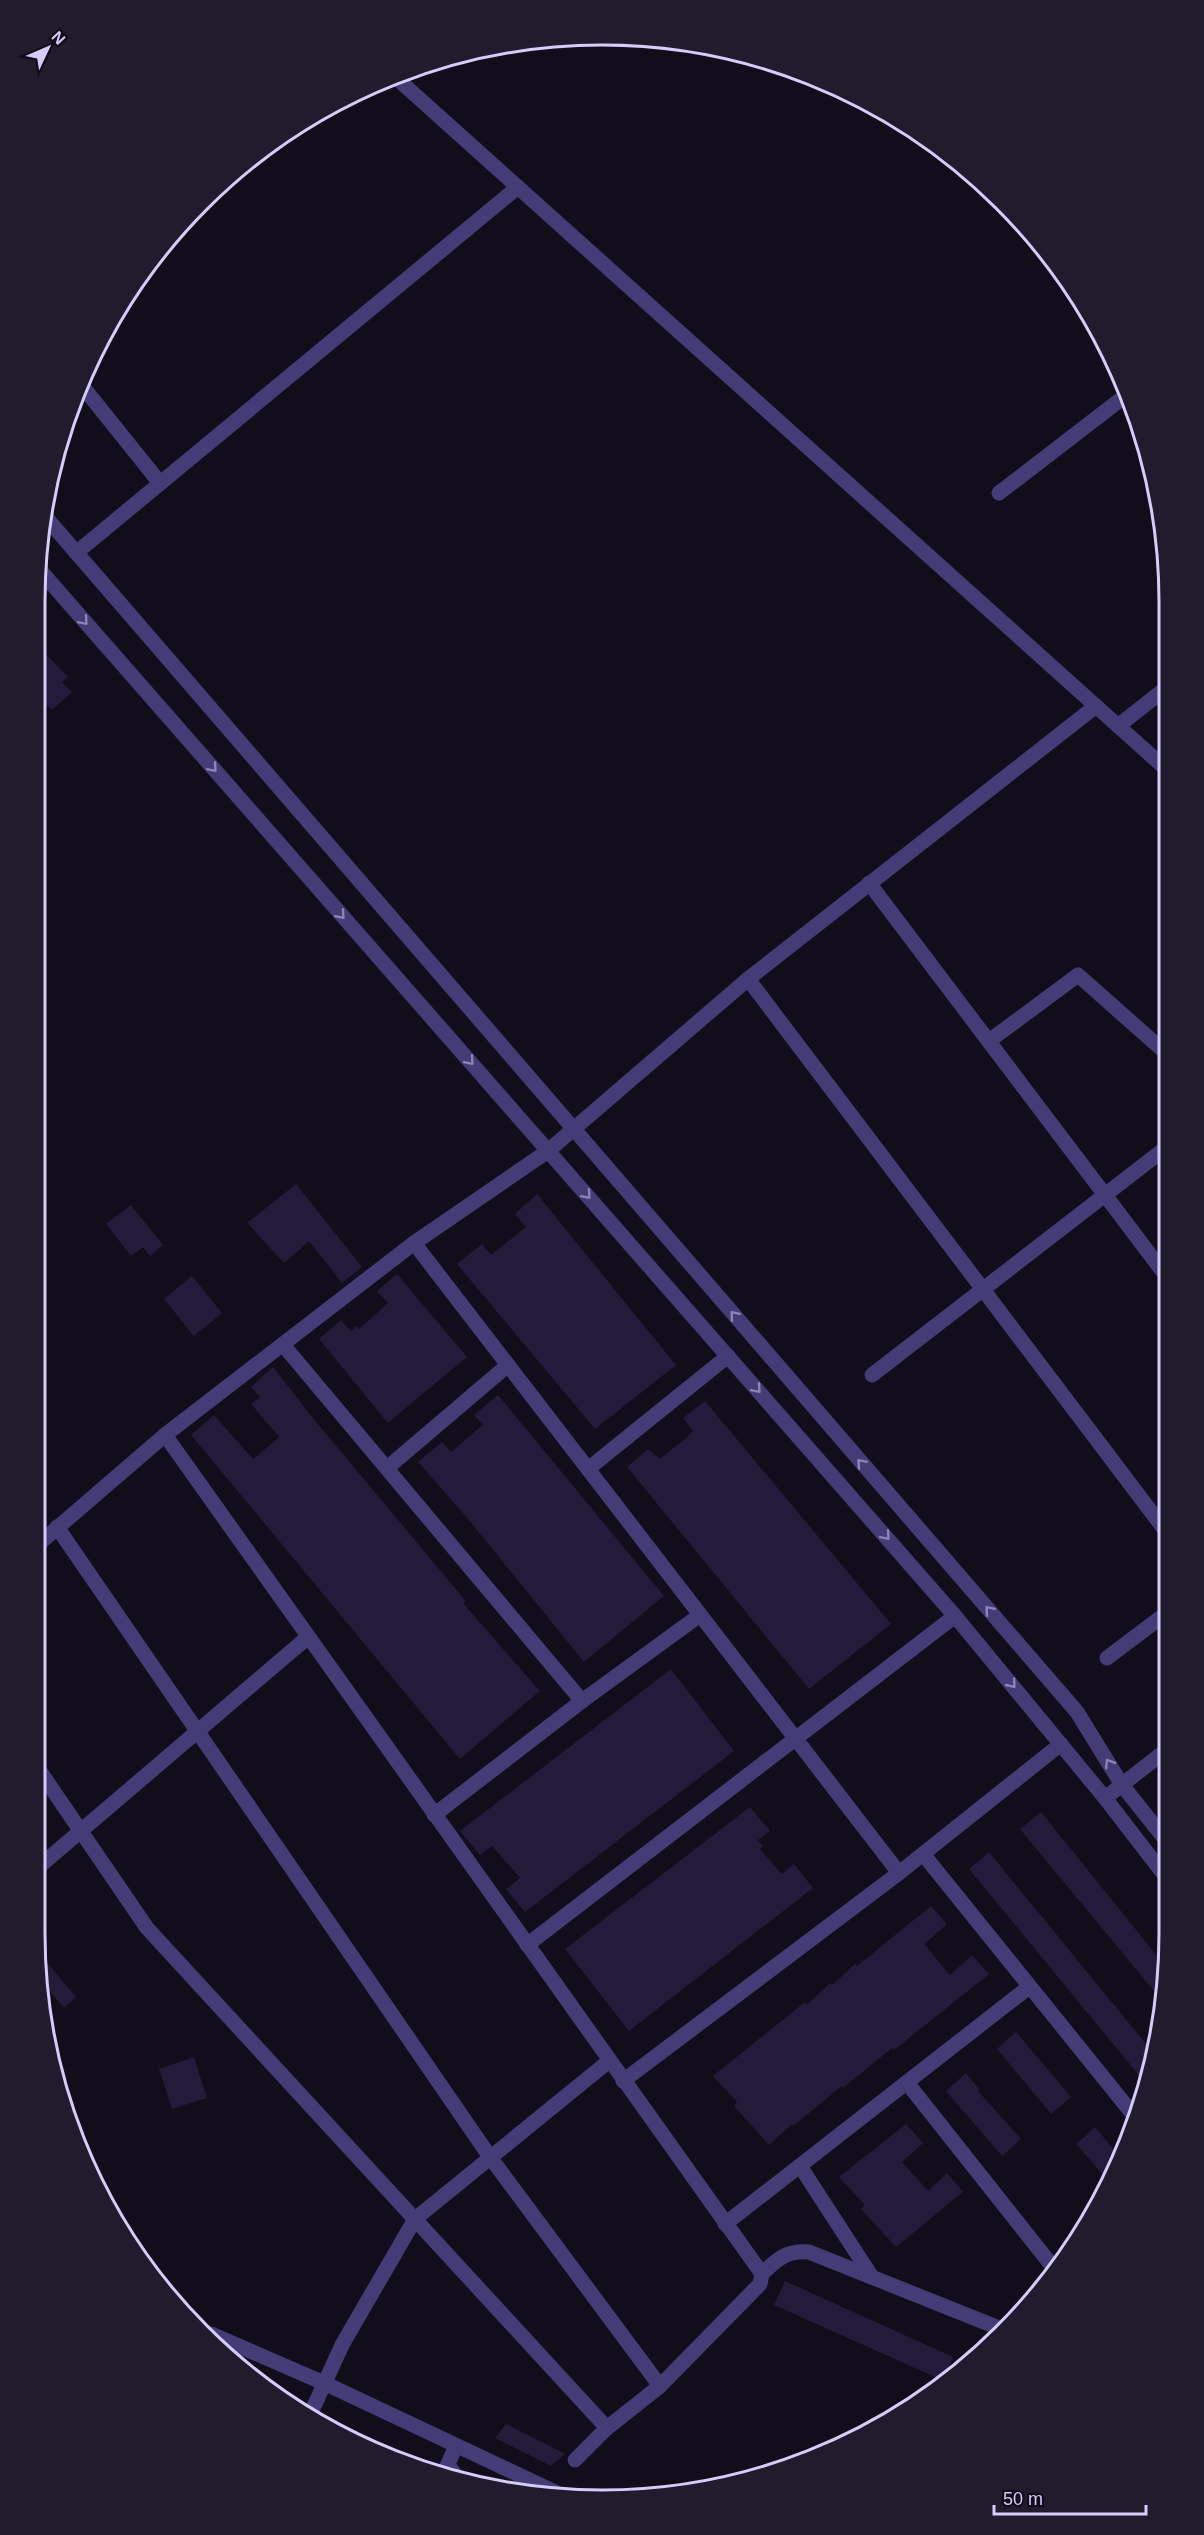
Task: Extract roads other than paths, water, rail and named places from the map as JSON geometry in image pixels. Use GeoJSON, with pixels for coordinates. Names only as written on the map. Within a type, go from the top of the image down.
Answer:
{"type":"FeatureCollection","features":[{"type":"Feature","properties":{"kind":"street"},"geometry":{"type":"LineString","coordinates":[[401,83],[1159,762]]}},
{"type":"Feature","properties":{"kind":"street"},"geometry":{"type":"LineString","coordinates":[[76,553],[518,187]]}},
{"type":"Feature","properties":{"kind":"street"},"geometry":{"type":"LineString","coordinates":[[86,391],[160,483]]}},
{"type":"Feature","properties":{"kind":"street"},"geometry":{"type":"LineString","coordinates":[[999,493],[1121,399]]}},
{"type":"Feature","properties":{"kind":"street"},"geometry":{"type":"LineString","coordinates":[[51,523],[1077,1712],[1122,1785],[1159,1831]]}},
{"type":"Feature","properties":{"kind":"street"},"geometry":{"type":"LineString","coordinates":[[46,583],[956,1616],[1106,1798],[1159,1868]]}},
{"type":"Feature","properties":{"kind":"street"},"geometry":{"type":"LineString","coordinates":[[1118,726],[1159,694]]}},
{"type":"Feature","properties":{"kind":"street"},"geometry":{"type":"LineString","coordinates":[[45,1537],[165,1436],[414,1243],[548,1151],[748,978],[1096,706]]}},
{"type":"Feature","properties":{"kind":"street"},"geometry":{"type":"LineString","coordinates":[[869,883],[1159,1266]]}},
{"type":"Feature","properties":{"kind":"street"},"geometry":{"type":"LineString","coordinates":[[989,1041],[1077,975],[1159,1047]]}},
{"type":"Feature","properties":{"kind":"street"},"geometry":{"type":"LineString","coordinates":[[748,978],[1159,1522]]}},
{"type":"Feature","properties":{"kind":"street"},"geometry":{"type":"LineString","coordinates":[[872,1375],[982,1288],[1159,1154]]}},
{"type":"Feature","properties":{"kind":"street"},"geometry":{"type":"LineString","coordinates":[[414,1243],[899,1873]]}},
{"type":"Feature","properties":{"kind":"street"},"geometry":{"type":"LineString","coordinates":[[284,1346],[582,1701]]}},
{"type":"Feature","properties":{"kind":"street"},"geometry":{"type":"LineString","coordinates":[[588,1469],[728,1356]]}},
{"type":"Feature","properties":{"kind":"street"},"geometry":{"type":"LineString","coordinates":[[387,1468],[508,1365]]}},
{"type":"Feature","properties":{"kind":"street"},"geometry":{"type":"LineString","coordinates":[[165,1436],[762,2274]]}},
{"type":"Feature","properties":{"kind":"street"},"geometry":{"type":"LineString","coordinates":[[57,1527],[490,2157],[660,2386]]}},
{"type":"Feature","properties":{"kind":"street"},"geometry":{"type":"LineString","coordinates":[[434,1815],[582,1701],[700,1615]]}},
{"type":"Feature","properties":{"kind":"street"},"geometry":{"type":"LineString","coordinates":[[527,1945],[956,1616]]}},
{"type":"Feature","properties":{"kind":"street"},"geometry":{"type":"LineString","coordinates":[[1107,1658],[1159,1619]]}},
{"type":"Feature","properties":{"kind":"street"},"geometry":{"type":"LineString","coordinates":[[45,1861],[308,1637]]}},
{"type":"Feature","properties":{"kind":"street"},"geometry":{"type":"LineString","coordinates":[[623,2081],[899,1873],[1061,1744]]}},
{"type":"Feature","properties":{"kind":"street"},"geometry":{"type":"LineString","coordinates":[[1106,1798],[1159,1756]]}},
{"type":"Feature","properties":{"kind":"street"},"geometry":{"type":"LineString","coordinates":[[45,1780],[147,1928],[607,2428]]}},
{"type":"Feature","properties":{"kind":"street"},"geometry":{"type":"LineString","coordinates":[[922,1854],[1130,2110]]}},
{"type":"Feature","properties":{"kind":"street"},"geometry":{"type":"LineString","coordinates":[[725,2224],[908,2084],[1029,1987]]}},
{"type":"Feature","properties":{"kind":"street"},"geometry":{"type":"LineString","coordinates":[[313,2409],[342,2345],[415,2219],[609,2061]]}},
{"type":"Feature","properties":{"kind":"street"},"geometry":{"type":"LineString","coordinates":[[908,2084],[1050,2263]]}},
{"type":"Feature","properties":{"kind":"street"},"geometry":{"type":"LineString","coordinates":[[800,2166],[872,2277]]}},
{"type":"Feature","properties":{"kind":"street"},"geometry":{"type":"LineString","coordinates":[[575,2460],[607,2428],[660,2386],[760,2284],[762,2274],[779,2257],[795,2251],[808,2252],[872,2277],[992,2330]]}},
{"type":"Feature","properties":{"kind":"street"},"geometry":{"type":"LineString","coordinates":[[220,2338],[324,2383],[543,2487]]}},
{"type":"Feature","properties":{"kind":"street"},"geometry":{"type":"LineString","coordinates":[[447,2468],[456,2446]]}}]}
